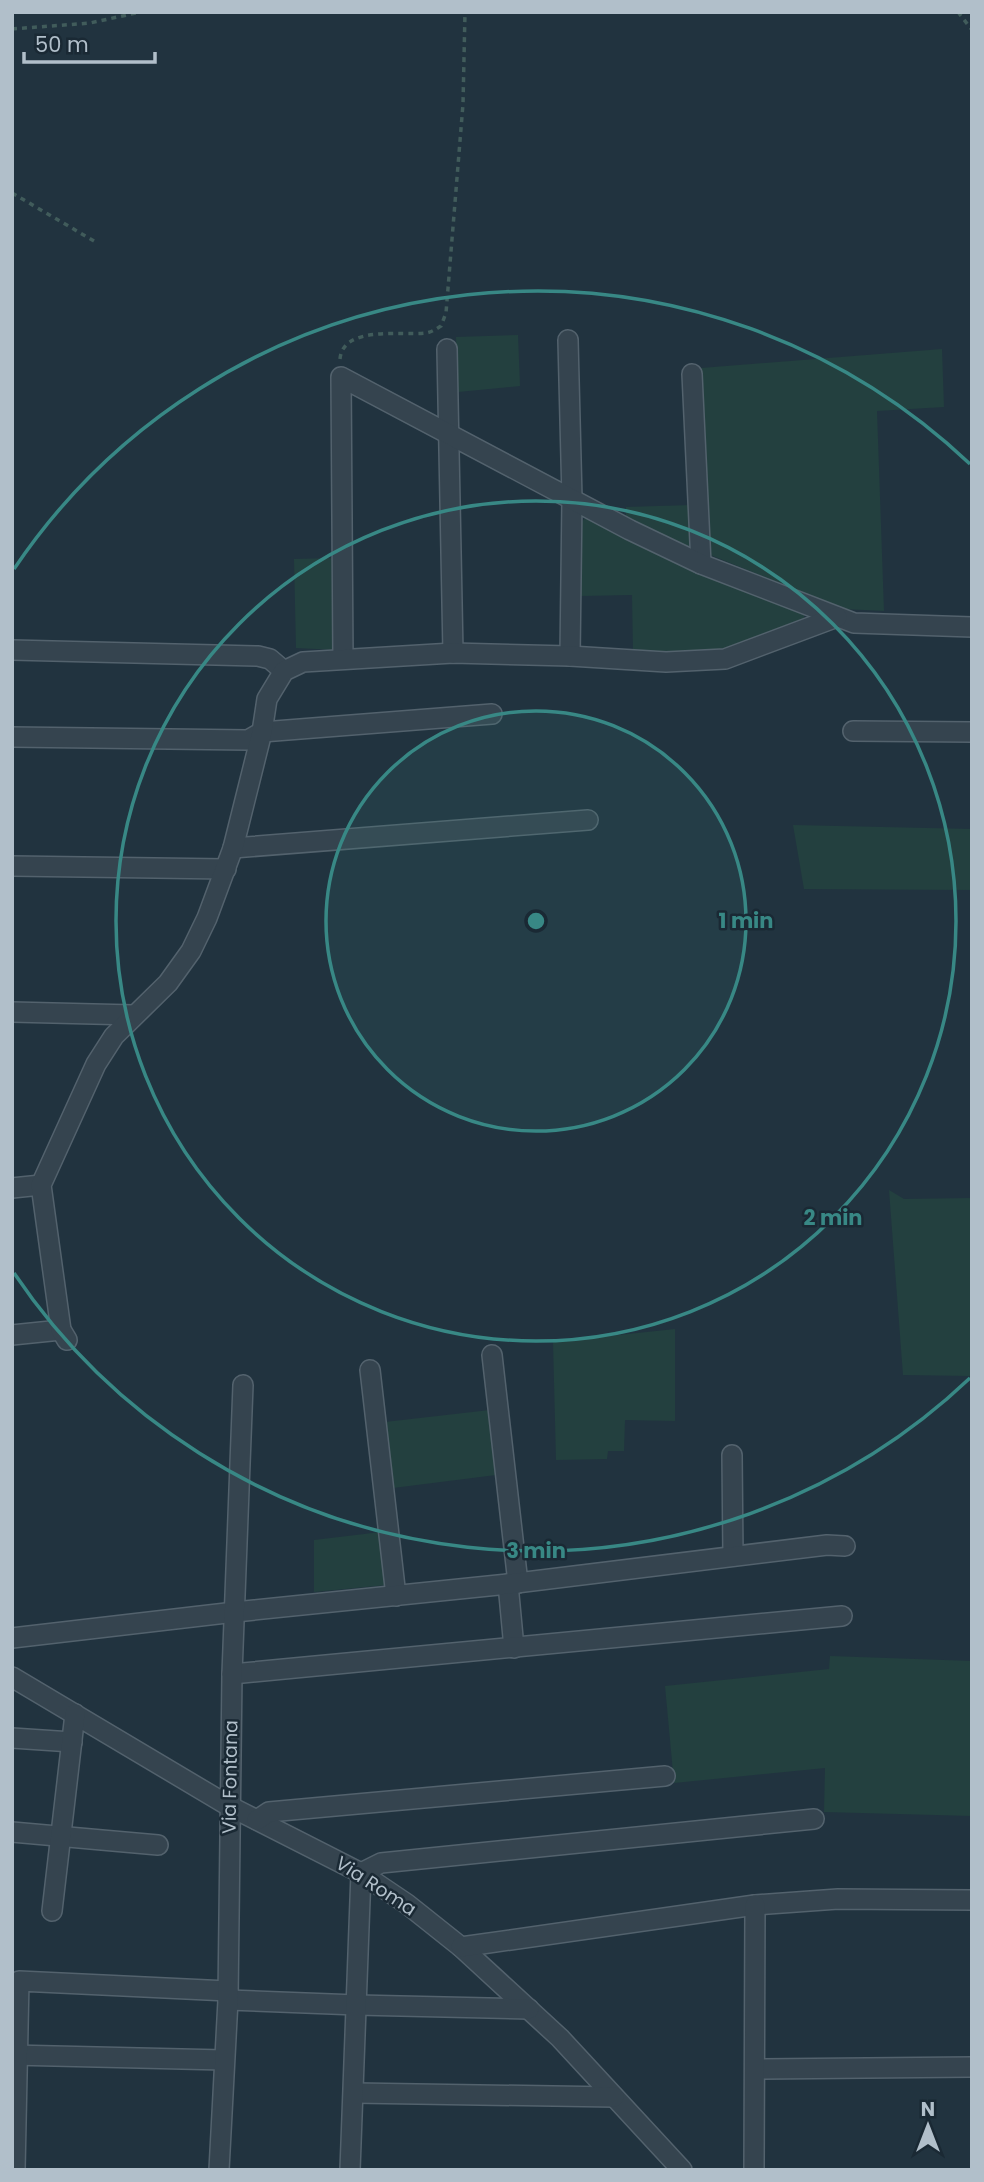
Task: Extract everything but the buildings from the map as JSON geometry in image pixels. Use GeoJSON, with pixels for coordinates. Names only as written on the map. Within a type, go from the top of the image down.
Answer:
{"type":"FeatureCollection","features":[{"type":"Feature","properties":{"kind":"street"},"geometry":{"type":"LineString","coordinates":[[568,340],[572,499],[570,656]]}},
{"type":"Feature","properties":{"kind":"street"},"geometry":{"type":"LineString","coordinates":[[447,349],[453,653]]}},
{"type":"Feature","properties":{"kind":"street"},"geometry":{"type":"LineString","coordinates":[[692,374],[701,564]]}},
{"type":"Feature","properties":{"kind":"street"},"geometry":{"type":"LineString","coordinates":[[343,659],[341,377],[630,530],[701,564],[854,623],[972,627]]}},
{"type":"Feature","properties":{"kind":"street"},"geometry":{"type":"LineString","coordinates":[[12,1335],[64,1335],[41,1185],[96,1065],[114,1037],[181,967],[207,918],[233,848],[262,732],[267,699],[284,671],[303,662],[453,653],[666,662],[725,659],[837,617]]}},
{"type":"Feature","properties":{"kind":"street"},"geometry":{"type":"LineString","coordinates":[[12,650],[258,656],[271,659],[284,671]]}},
{"type":"Feature","properties":{"kind":"street"},"geometry":{"type":"LineString","coordinates":[[12,737],[248,740],[262,732],[492,714]]}},
{"type":"Feature","properties":{"kind":"street"},"geometry":{"type":"LineString","coordinates":[[853,731],[972,732]]}},
{"type":"Feature","properties":{"kind":"street"},"geometry":{"type":"LineString","coordinates":[[233,848],[588,820]]}},
{"type":"Feature","properties":{"kind":"street"},"geometry":{"type":"LineString","coordinates":[[12,866],[226,869]]}},
{"type":"Feature","properties":{"kind":"street"},"geometry":{"type":"LineString","coordinates":[[12,1012],[134,1015]]}},
{"type":"Feature","properties":{"kind":"street"},"geometry":{"type":"LineString","coordinates":[[12,1188],[41,1185]]}},
{"type":"Feature","properties":{"kind":"street"},"geometry":{"type":"LineString","coordinates":[[492,1356],[513,1583],[514,1648]]}},
{"type":"Feature","properties":{"kind":"street"},"geometry":{"type":"LineString","coordinates":[[370,1370],[396,1596]]}},
{"type":"Feature","properties":{"kind":"street","name":"Via Fontana"},"geometry":{"type":"LineString","coordinates":[[219,2170],[228,1995],[232,1674],[243,1385]]}},
{"type":"Feature","properties":{"kind":"street"},"geometry":{"type":"LineString","coordinates":[[732,1455],[733,1556]]}},
{"type":"Feature","properties":{"kind":"street"},"geometry":{"type":"LineString","coordinates":[[12,1638],[513,1583],[827,1545],[845,1546]]}},
{"type":"Feature","properties":{"kind":"street"},"geometry":{"type":"LineString","coordinates":[[232,1674],[842,1616]]}},
{"type":"Feature","properties":{"kind":"street","name":"Via Roma"},"geometry":{"type":"LineString","coordinates":[[12,1677],[229,1806],[361,1873],[407,1904],[461,1947],[560,2038],[682,2170]]}},
{"type":"Feature","properties":{"kind":"street"},"geometry":{"type":"LineString","coordinates":[[52,1911],[75,1714]]}},
{"type":"Feature","properties":{"kind":"street"},"geometry":{"type":"LineString","coordinates":[[12,1738],[72,1742]]}},
{"type":"Feature","properties":{"kind":"street"},"geometry":{"type":"LineString","coordinates":[[257,1820],[269,1812],[666,1776]]}},
{"type":"Feature","properties":{"kind":"street"},"geometry":{"type":"LineString","coordinates":[[350,2170],[355,2093],[361,1873],[381,1863],[814,1819]]}},
{"type":"Feature","properties":{"kind":"street"},"geometry":{"type":"LineString","coordinates":[[12,1832],[159,1845]]}},
{"type":"Feature","properties":{"kind":"street"},"geometry":{"type":"LineString","coordinates":[[461,1947],[755,1905],[838,1899],[972,1900]]}},
{"type":"Feature","properties":{"kind":"street"},"geometry":{"type":"LineString","coordinates":[[754,2170],[755,1905]]}},
{"type":"Feature","properties":{"kind":"street"},"geometry":{"type":"LineString","coordinates":[[15,2170],[14,2055],[19,1981],[357,2006],[529,2009]]}},
{"type":"Feature","properties":{"kind":"street"},"geometry":{"type":"LineString","coordinates":[[14,2055],[224,2060]]}},
{"type":"Feature","properties":{"kind":"street"},"geometry":{"type":"LineString","coordinates":[[755,2069],[972,2067]]}},
{"type":"Feature","properties":{"kind":"street"},"geometry":{"type":"LineString","coordinates":[[355,2093],[614,2097]]}},
{"type":"Feature","properties":{"kind":"path"},"geometry":{"type":"LineString","coordinates":[[341,377],[339,355],[346,343],[357,337],[373,335],[429,333],[441,326],[446,313],[463,104],[465,12]]}},
{"type":"Feature","properties":{"kind":"path"},"geometry":{"type":"LineString","coordinates":[[958,12],[972,30]]}},
{"type":"Feature","properties":{"kind":"path"},"geometry":{"type":"LineString","coordinates":[[12,30],[90,23],[136,13]]}},
{"type":"Feature","properties":{"kind":"path"},"geometry":{"type":"LineString","coordinates":[[12,193],[94,241]]}},
{"type":"Feature","properties":{"kind":"green space"},"geometry":{"type":"Polygon","coordinates":[[[518,335],[520,386],[458,392],[456,337],[518,335]]]}},
{"type":"Feature","properties":{"kind":"green space"},"geometry":{"type":"Polygon","coordinates":[[[942,349],[944,407],[877,411],[884,611],[844,609],[708,554],[701,368],[942,349]]]}},
{"type":"Feature","properties":{"kind":"green space"},"geometry":{"type":"Polygon","coordinates":[[[691,505],[693,545],[689,547],[626,518],[626,507],[691,505]]]}},
{"type":"Feature","properties":{"kind":"green space"},"geometry":{"type":"Polygon","coordinates":[[[586,518],[694,571],[804,614],[804,622],[734,647],[694,653],[633,652],[632,595],[580,596],[580,523],[586,518]]]}},
{"type":"Feature","properties":{"kind":"green space"},"geometry":{"type":"Polygon","coordinates":[[[335,558],[336,650],[296,648],[294,559],[335,558]]]}},
{"type":"Feature","properties":{"kind":"green space"},"geometry":{"type":"Polygon","coordinates":[[[793,825],[972,829],[972,890],[804,889],[793,825]]]}},
{"type":"Feature","properties":{"kind":"green space"},"geometry":{"type":"Polygon","coordinates":[[[889,1190],[904,1199],[972,1198],[972,1376],[903,1375],[889,1190]]]}},
{"type":"Feature","properties":{"kind":"green space"},"geometry":{"type":"Polygon","coordinates":[[[675,1329],[675,1421],[625,1420],[624,1451],[608,1451],[607,1459],[556,1460],[553,1342],[675,1329]]]}},
{"type":"Feature","properties":{"kind":"green space"},"geometry":{"type":"Polygon","coordinates":[[[490,1410],[496,1475],[393,1488],[385,1422],[490,1410]]]}},
{"type":"Feature","properties":{"kind":"green space"},"geometry":{"type":"Polygon","coordinates":[[[381,1532],[387,1585],[314,1592],[314,1540],[381,1532]]]}},
{"type":"Feature","properties":{"kind":"green space"},"geometry":{"type":"Polygon","coordinates":[[[830,1656],[972,1661],[972,1816],[824,1812],[825,1768],[674,1783],[665,1686],[829,1669],[830,1656]]]}}]}
